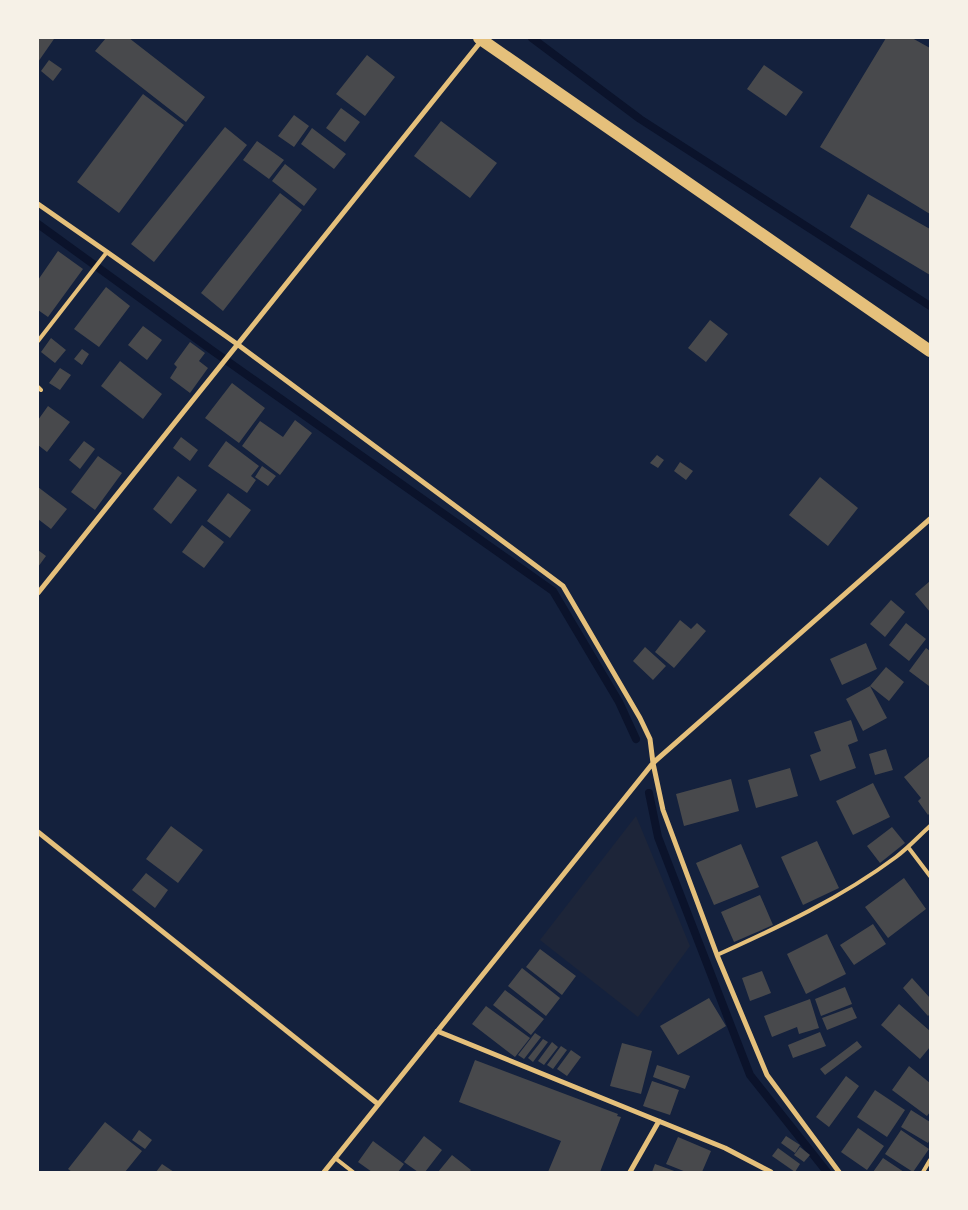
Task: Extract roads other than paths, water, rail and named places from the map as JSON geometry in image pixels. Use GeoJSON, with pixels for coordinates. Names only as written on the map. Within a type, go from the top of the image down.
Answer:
{"type":"FeatureCollection","features":[{"type":"Feature","properties":{"kind":"main road"},"geometry":{"type":"LineString","coordinates":[[481,39],[930,351]]}},
{"type":"Feature","properties":{"kind":"street"},"geometry":{"type":"LineString","coordinates":[[38,593],[481,39]]}},
{"type":"Feature","properties":{"kind":"street"},"geometry":{"type":"LineString","coordinates":[[38,204],[237,344],[563,586],[640,718],[650,739],[663,810],[717,955],[767,1076],[839,1172]]}},
{"type":"Feature","properties":{"kind":"street"},"geometry":{"type":"LineString","coordinates":[[324,1172],[653,763],[930,519]]}},
{"type":"Feature","properties":{"kind":"street"},"geometry":{"type":"LineString","coordinates":[[38,832],[378,1104]]}},
{"type":"Feature","properties":{"kind":"street"},"geometry":{"type":"LineString","coordinates":[[437,1031],[725,1148],[771,1172]]}},
{"type":"Feature","properties":{"kind":"street"},"geometry":{"type":"LineString","coordinates":[[630,1172],[659,1121]]}},
{"type":"Feature","properties":{"kind":"lane"},"geometry":{"type":"LineString","coordinates":[[38,341],[107,252]]}},
{"type":"Feature","properties":{"kind":"lane"},"geometry":{"type":"LineString","coordinates":[[717,955],[846,892],[898,856],[930,826]]}},
{"type":"Feature","properties":{"kind":"lane"},"geometry":{"type":"LineString","coordinates":[[908,847],[930,876]]}},
{"type":"Feature","properties":{"kind":"lane"},"geometry":{"type":"LineString","coordinates":[[335,1158],[353,1172]]}},
{"type":"Feature","properties":{"kind":"lane"},"geometry":{"type":"LineString","coordinates":[[923,1172],[930,1160]]}},
{"type":"Feature","properties":{"kind":"waterway"},"geometry":{"type":"LineString","coordinates":[[532,38],[640,119],[930,306]]}},
{"type":"Feature","properties":{"kind":"waterway"},"geometry":{"type":"LineString","coordinates":[[38,224],[213,351],[553,591],[619,702],[636,739]]}},
{"type":"Feature","properties":{"kind":"waterway"},"geometry":{"type":"LineString","coordinates":[[649,793],[658,837],[750,1075],[827,1172]]}}]}
